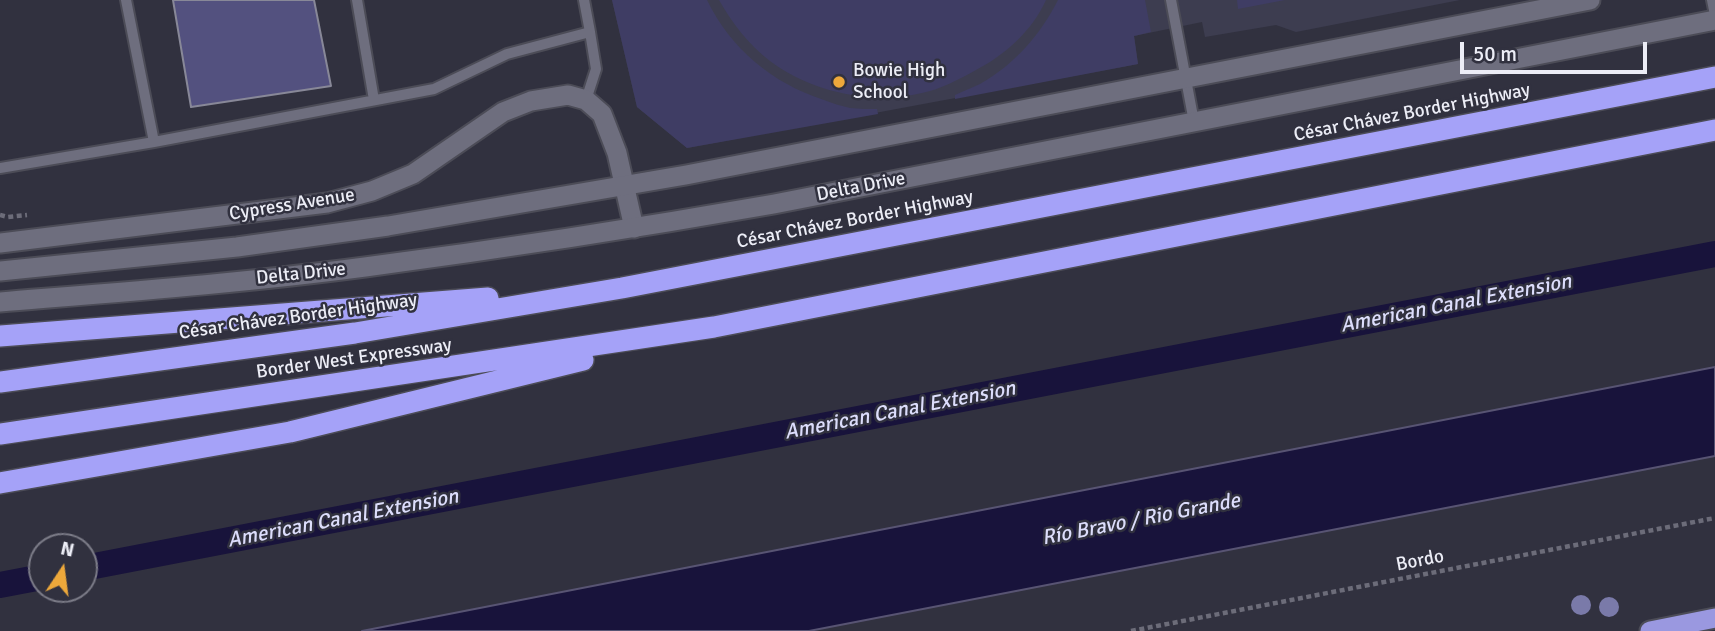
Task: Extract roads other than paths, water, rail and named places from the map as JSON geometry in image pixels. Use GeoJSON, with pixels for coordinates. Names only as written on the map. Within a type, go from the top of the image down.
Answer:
{"type":"FeatureCollection","features":[{"type":"Feature","properties":{"kind":"highway","name":"César Chávez Border Highway"},"geometry":{"type":"LineString","coordinates":[[0,382],[355,333],[622,288],[1715,77]]}},
{"type":"Feature","properties":{"kind":"highway"},"geometry":{"type":"LineString","coordinates":[[0,483],[290,432],[714,327],[1715,130]]}},
{"type":"Feature","properties":{"kind":"highway"},"geometry":{"type":"LineString","coordinates":[[0,336],[622,288]]}},
{"type":"Feature","properties":{"kind":"highway","name":"Border West Expressway"},"geometry":{"type":"LineString","coordinates":[[0,435],[714,327]]}},
{"type":"Feature","properties":{"kind":"highway"},"geometry":{"type":"LineString","coordinates":[[1650,631],[1715,618]]}},
{"type":"Feature","properties":{"kind":"main road","name":"Delta Drive"},"geometry":{"type":"LineString","coordinates":[[0,271],[237,247],[388,226],[686,175],[1590,0]]}},
{"type":"Feature","properties":{"kind":"main road","name":"Delta Drive"},"geometry":{"type":"LineString","coordinates":[[0,302],[197,286],[364,267],[634,228],[774,204],[1715,18]]}},
{"type":"Feature","properties":{"kind":"main road","name":"Cypress Avenue"},"geometry":{"type":"LineString","coordinates":[[0,243],[327,203],[372,191],[413,174],[503,112],[531,101],[568,95],[586,100]]}},
{"type":"Feature","properties":{"kind":"main road"},"geometry":{"type":"LineString","coordinates":[[586,100],[602,114],[617,153],[634,228]]}},
{"type":"Feature","properties":{"kind":"lane"},"geometry":{"type":"LineString","coordinates":[[126,0],[154,142]]}},
{"type":"Feature","properties":{"kind":"lane"},"geometry":{"type":"LineString","coordinates":[[357,0],[374,100]]}},
{"type":"Feature","properties":{"kind":"lane"},"geometry":{"type":"LineString","coordinates":[[583,0],[596,69],[586,100]]}},
{"type":"Feature","properties":{"kind":"lane"},"geometry":{"type":"LineString","coordinates":[[1171,0],[1194,122]]}},
{"type":"Feature","properties":{"kind":"lane"},"geometry":{"type":"LineString","coordinates":[[1712,0],[1715,18]]}},
{"type":"Feature","properties":{"kind":"lane"},"geometry":{"type":"LineString","coordinates":[[0,168],[434,89],[508,54],[590,32]]}},
{"type":"Feature","properties":{"kind":"water","name":"Río Bravo / Rio Grande"},"geometry":{"type":"Polygon","coordinates":[[[1715,367],[1715,456],[809,631],[362,631],[1715,367]]]}},
{"type":"Feature","properties":{"kind":"waterway","name":"American Canal Extension"},"geometry":{"type":"LineString","coordinates":[[98,565],[1715,254]]}},
{"type":"Feature","properties":{"kind":"waterway","name":"American Canal Extension"},"geometry":{"type":"LineString","coordinates":[[0,585],[28,580]]}},
{"type":"Feature","properties":{"kind":"place","name":"Bowie High School"},"geometry":{"type":"Point","coordinates":[839,82]}}]}
